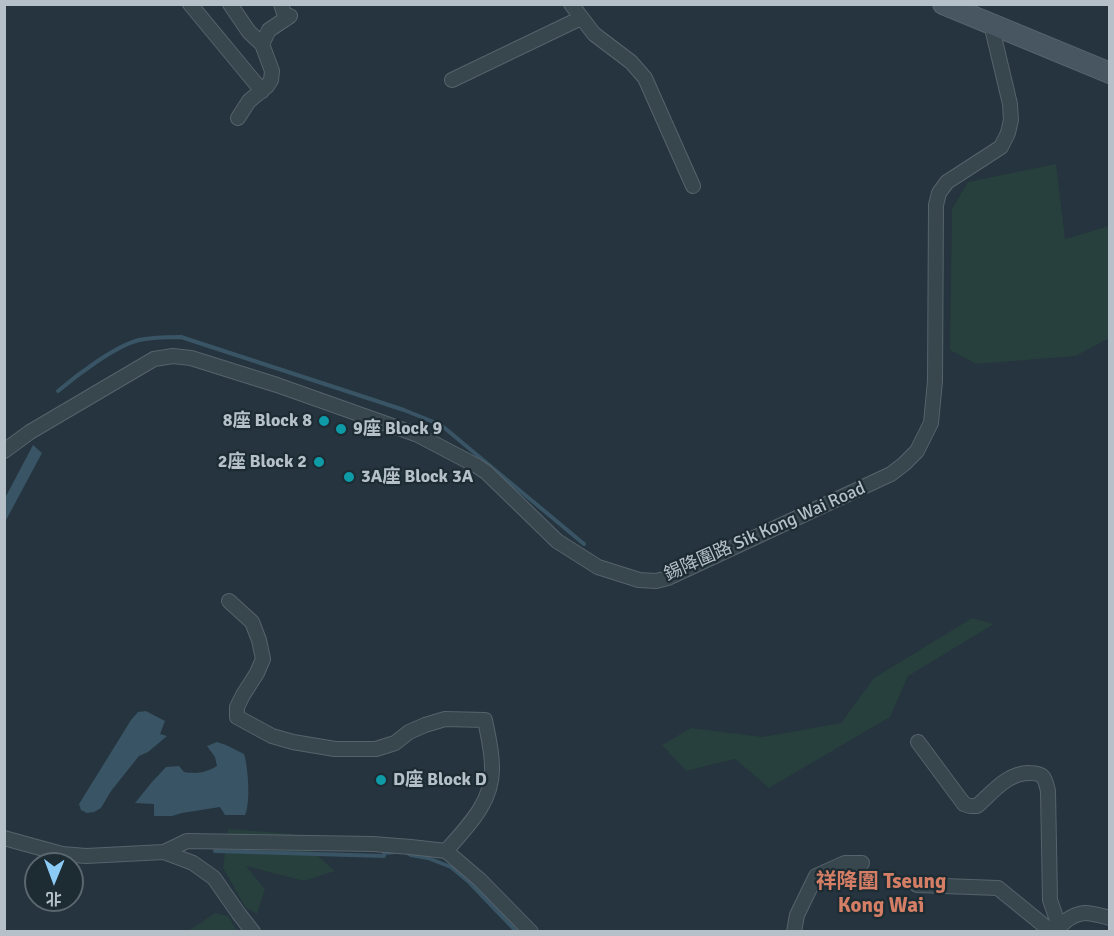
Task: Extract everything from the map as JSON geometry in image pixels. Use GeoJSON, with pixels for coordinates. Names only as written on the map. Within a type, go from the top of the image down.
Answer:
{"type":"FeatureCollection","features":[{"type":"Feature","properties":{"kind":"street"},"geometry":{"type":"LineString","coordinates":[[190,4],[262,91]]}},
{"type":"Feature","properties":{"kind":"street"},"geometry":{"type":"LineString","coordinates":[[230,4],[249,32],[262,44],[272,71],[271,80],[249,101],[238,118]]}},
{"type":"Feature","properties":{"kind":"street"},"geometry":{"type":"LineString","coordinates":[[262,44],[269,30],[288,18],[281,4]]}},
{"type":"Feature","properties":{"kind":"street"},"geometry":{"type":"LineString","coordinates":[[571,4],[594,34],[631,62],[645,78],[693,186]]}},
{"type":"Feature","properties":{"kind":"street"},"geometry":{"type":"LineString","coordinates":[[943,4],[1110,73]]}},
{"type":"Feature","properties":{"kind":"street"},"geometry":{"type":"LineString","coordinates":[[452,80],[581,18]]}},
{"type":"Feature","properties":{"kind":"street","name":"錫降圍路 Sik Kong Wai Road"},"geometry":{"type":"LineString","coordinates":[[4,451],[30,432],[154,359],[173,356],[191,358],[277,385],[418,435],[477,466],[557,541],[598,567],[639,580],[656,581],[668,578],[891,474],[917,451],[931,423],[935,381],[936,205],[939,193],[947,182],[1001,147],[1011,120],[1010,104],[991,24]]}},
{"type":"Feature","properties":{"kind":"street"},"geometry":{"type":"LineString","coordinates":[[229,601],[252,622],[263,659],[257,674],[237,707],[237,717],[272,736],[335,749],[376,749],[395,743],[409,732],[425,724],[445,719],[485,720],[492,769],[489,792],[478,813],[446,851]]}},
{"type":"Feature","properties":{"kind":"street"},"geometry":{"type":"LineString","coordinates":[[918,742],[964,804],[970,806],[977,806],[1009,778],[1025,772],[1039,773],[1043,777],[1048,791],[1050,900],[1056,930]]}},
{"type":"Feature","properties":{"kind":"street"},"geometry":{"type":"LineString","coordinates":[[4,838],[62,854],[96,856],[164,852],[187,841],[373,844],[446,851],[480,880],[531,932]]}},
{"type":"Feature","properties":{"kind":"street"},"geometry":{"type":"LineString","coordinates":[[164,852],[194,863],[214,878],[254,932]]}},
{"type":"Feature","properties":{"kind":"street"},"geometry":{"type":"LineString","coordinates":[[794,932],[797,915],[816,876],[845,863],[862,863]]}},
{"type":"Feature","properties":{"kind":"street"},"geometry":{"type":"LineString","coordinates":[[917,885],[998,888],[1056,930]]}},
{"type":"Feature","properties":{"kind":"street"},"geometry":{"type":"LineString","coordinates":[[1056,930],[1067,919],[1085,913],[1110,918]]}},
{"type":"Feature","properties":{"kind":"green space"},"geometry":{"type":"Polygon","coordinates":[[[1056,164],[1065,239],[1109,226],[1109,338],[1076,356],[976,364],[950,350],[952,209],[968,182],[1056,164]]]}},
{"type":"Feature","properties":{"kind":"green space"},"geometry":{"type":"Polygon","coordinates":[[[972,618],[994,624],[908,676],[890,717],[769,788],[735,759],[686,771],[662,745],[691,728],[762,737],[841,723],[874,678],[972,618]]]}},
{"type":"Feature","properties":{"kind":"green space"},"geometry":{"type":"Polygon","coordinates":[[[228,829],[293,834],[335,871],[304,881],[246,866],[265,889],[257,914],[246,908],[223,868],[228,829]]]}},
{"type":"Feature","properties":{"kind":"green space"},"geometry":{"type":"Polygon","coordinates":[[[215,913],[228,916],[237,931],[188,931],[215,913]]]}},
{"type":"Feature","properties":{"kind":"water"},"geometry":{"type":"Polygon","coordinates":[[[33,445],[42,453],[5,522],[5,498],[33,445]]]}},
{"type":"Feature","properties":{"kind":"water"},"geometry":{"type":"Polygon","coordinates":[[[146,711],[165,721],[160,734],[167,736],[148,752],[139,756],[111,791],[101,808],[87,813],[81,810],[79,804],[131,720],[138,712],[146,711]]]}},
{"type":"Feature","properties":{"kind":"water"},"geometry":{"type":"Polygon","coordinates":[[[217,742],[244,754],[248,784],[245,815],[225,815],[220,807],[172,816],[154,816],[154,804],[135,803],[166,767],[179,766],[184,772],[197,773],[217,766],[215,757],[207,746],[217,742]]]}},
{"type":"Feature","properties":{"kind":"waterway"},"geometry":{"type":"LineString","coordinates":[[58,391],[97,362],[129,343],[150,338],[181,337],[404,410],[441,425],[584,544]]}},
{"type":"Feature","properties":{"kind":"waterway"},"geometry":{"type":"LineString","coordinates":[[215,851],[384,856],[384,853],[395,852]]}},
{"type":"Feature","properties":{"kind":"waterway"},"geometry":{"type":"LineString","coordinates":[[406,852],[451,867],[469,882],[517,932]]}},
{"type":"Feature","properties":{"kind":"place","name":"8座 Block 8"},"geometry":{"type":"Point","coordinates":[324,421]}},
{"type":"Feature","properties":{"kind":"place","name":"9座 Block 9"},"geometry":{"type":"Point","coordinates":[341,429]}},
{"type":"Feature","properties":{"kind":"place","name":"2座 Block 2"},"geometry":{"type":"Point","coordinates":[319,462]}},
{"type":"Feature","properties":{"kind":"place","name":"3A座 Block 3A"},"geometry":{"type":"Point","coordinates":[349,477]}},
{"type":"Feature","properties":{"kind":"place","name":"D座 Block D"},"geometry":{"type":"Point","coordinates":[381,780]}},
{"type":"Feature","properties":{"kind":"district","name":"祥降圍 Tseung Kong Wai"},"geometry":{"type":"Point","coordinates":[881,894]}}]}
